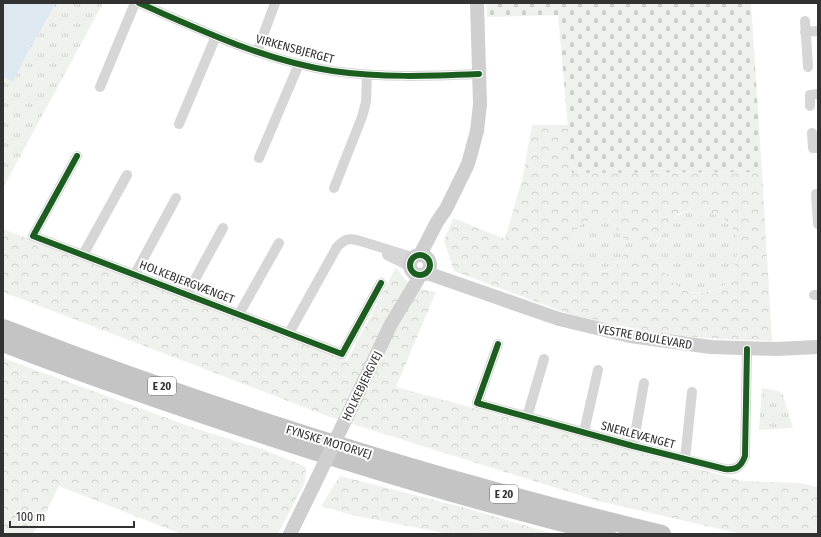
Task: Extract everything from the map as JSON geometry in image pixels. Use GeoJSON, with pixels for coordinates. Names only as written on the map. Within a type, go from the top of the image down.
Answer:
{"type":"FeatureCollection","features":[{"type":"Feature","properties":{"kind":"highway","name":"FYNSKE MOTORVEJ"},"geometry":{"type":"LineString","coordinates":[[3,328],[110,368],[267,423],[484,488],[578,514],[662,534]]}},
{"type":"Feature","properties":{"kind":"highway","name":"FYNSKE MOTORVEJ"},"geometry":{"type":"LineString","coordinates":[[3,342],[125,388],[263,435],[487,503],[607,534]]}},
{"type":"Feature","properties":{"kind":"street"},"geometry":{"type":"LineString","coordinates":[[100,87],[134,3]]}},
{"type":"Feature","properties":{"kind":"street","name":"VIRKENSBJERGET"},"geometry":{"type":"LineString","coordinates":[[139,3],[257,52],[299,64],[332,71],[367,75],[425,76],[478,74]]}},
{"type":"Feature","properties":{"kind":"street"},"geometry":{"type":"LineString","coordinates":[[257,52],[276,3]]}},
{"type":"Feature","properties":{"kind":"street","name":"HOLKEBJERGVEJ"},"geometry":{"type":"LineString","coordinates":[[290,534],[420,265],[442,223],[446,209],[468,164],[477,131],[479,117],[477,3]]}},
{"type":"Feature","properties":{"kind":"street"},"geometry":{"type":"LineString","coordinates":[[804,21],[808,67]]}},
{"type":"Feature","properties":{"kind":"street"},"geometry":{"type":"LineString","coordinates":[[805,32],[818,31]]}},
{"type":"Feature","properties":{"kind":"street"},"geometry":{"type":"LineString","coordinates":[[178,124],[216,36]]}},
{"type":"Feature","properties":{"kind":"street","name":"VIRKENSBJERGET"},"geometry":{"type":"LineString","coordinates":[[259,158],[299,64]]}},
{"type":"Feature","properties":{"kind":"street"},"geometry":{"type":"LineString","coordinates":[[334,188],[362,117],[366,102],[367,75]]}},
{"type":"Feature","properties":{"kind":"street"},"geometry":{"type":"LineString","coordinates":[[810,106],[810,95],[818,94]]}},
{"type":"Feature","properties":{"kind":"street"},"geometry":{"type":"LineString","coordinates":[[812,133],[813,148],[818,148]]}},
{"type":"Feature","properties":{"kind":"street","name":"HOLKEBJERGVÆNGET"},"geometry":{"type":"LineString","coordinates":[[77,156],[33,236],[342,354],[381,283]]}},
{"type":"Feature","properties":{"kind":"street"},"geometry":{"type":"LineString","coordinates":[[83,255],[127,175]]}},
{"type":"Feature","properties":{"kind":"street","name":"HOLKEBJERGVÆNGET"},"geometry":{"type":"LineString","coordinates":[[135,274],[176,198]]}},
{"type":"Feature","properties":{"kind":"street"},"geometry":{"type":"LineString","coordinates":[[817,199],[818,224]]}},
{"type":"Feature","properties":{"kind":"street","name":"HOLKEBJERGVÆNGET"},"geometry":{"type":"LineString","coordinates":[[187,294],[224,228]]}},
{"type":"Feature","properties":{"kind":"street"},"geometry":{"type":"LineString","coordinates":[[289,333],[337,247],[343,240],[350,239],[366,244],[420,265]]}},
{"type":"Feature","properties":{"kind":"street","name":"HOLKEBJERGVÆNGET"},"geometry":{"type":"LineString","coordinates":[[239,314],[279,243]]}},
{"type":"Feature","properties":{"kind":"street","name":"VESTRE BOULEVARD"},"geometry":{"type":"LineString","coordinates":[[420,265],[529,310],[559,319],[630,336],[711,347],[747,349],[818,348]]}},
{"type":"Feature","properties":{"kind":"street","name":"SNERLEVÆNGET"},"geometry":{"type":"LineString","coordinates":[[498,344],[477,403],[633,446],[733,470],[743,463],[745,456],[747,349]]}},
{"type":"Feature","properties":{"kind":"street"},"geometry":{"type":"LineString","coordinates":[[527,417],[544,359]]}},
{"type":"Feature","properties":{"kind":"street","name":"SNERLEVÆNGET"},"geometry":{"type":"LineString","coordinates":[[584,432],[598,370]]}},
{"type":"Feature","properties":{"kind":"street","name":"SNERLEVÆNGET"},"geometry":{"type":"LineString","coordinates":[[633,446],[644,383]]}},
{"type":"Feature","properties":{"kind":"street","name":"SNERLEVÆNGET"},"geometry":{"type":"LineString","coordinates":[[685,459],[692,392]]}},
{"type":"Feature","properties":{"kind":"green space"},"geometry":{"type":"Polygon","coordinates":[[[3,3],[103,3],[3,188],[3,3]]]}},
{"type":"Feature","properties":{"kind":"green space"},"geometry":{"type":"Polygon","coordinates":[[[486,3],[751,3],[762,172],[572,173],[558,15],[487,17],[486,3]]]}},
{"type":"Feature","properties":{"kind":"green space"},"geometry":{"type":"Polygon","coordinates":[[[532,125],[568,125],[573,173],[762,172],[772,341],[667,335],[612,324],[569,314],[454,271],[444,241],[453,218],[505,239],[523,176],[532,125]],[[688,211],[678,214],[657,241],[647,245],[635,243],[624,238],[607,219],[596,219],[585,222],[578,228],[573,236],[571,246],[572,255],[576,263],[584,269],[597,272],[613,268],[625,253],[637,251],[647,252],[651,253],[658,259],[662,269],[669,279],[678,287],[695,293],[717,289],[725,285],[731,277],[739,242],[731,226],[723,218],[702,211],[688,211]]]}},
{"type":"Feature","properties":{"kind":"green space"},"geometry":{"type":"Polygon","coordinates":[[[696,210],[708,212],[723,218],[731,226],[739,243],[732,276],[727,283],[718,289],[700,293],[684,290],[677,286],[665,273],[657,257],[625,253],[619,262],[614,266],[604,271],[594,272],[579,266],[575,262],[571,253],[571,242],[575,231],[585,222],[598,218],[606,219],[614,225],[619,232],[658,242],[672,220],[682,213],[696,210]]]}},
{"type":"Feature","properties":{"kind":"green space"},"geometry":{"type":"Polygon","coordinates":[[[3,229],[347,361],[396,267],[408,282],[417,287],[436,292],[396,387],[743,481],[799,483],[818,487],[818,534],[742,534],[598,501],[330,417],[3,292],[3,229]]]}},
{"type":"Feature","properties":{"kind":"green space"},"geometry":{"type":"Polygon","coordinates":[[[3,358],[197,429],[265,450],[306,467],[305,482],[278,534],[181,534],[59,486],[33,534],[3,534],[3,358]]]}},
{"type":"Feature","properties":{"kind":"green space"},"geometry":{"type":"Polygon","coordinates":[[[762,388],[779,391],[783,395],[793,428],[759,430],[762,388]]]}},
{"type":"Feature","properties":{"kind":"green space"},"geometry":{"type":"Polygon","coordinates":[[[340,476],[462,507],[554,534],[491,534],[476,530],[454,530],[452,534],[449,534],[352,515],[321,506],[340,476]]]}},
{"type":"Feature","properties":{"kind":"green space"},"geometry":{"type":"Polygon","coordinates":[[[454,530],[476,530],[491,534],[453,534],[454,530]]]}},
{"type":"Feature","properties":{"kind":"shaded area"},"geometry":{"type":"Polygon","coordinates":[[[3,3],[56,3],[26,55],[13,82],[3,77],[3,3]]]}},
{"type":"Feature","properties":{"kind":"cycle path"},"geometry":{"type":"LineString","coordinates":[[139,3],[186,24],[258,52],[308,66],[333,71],[387,76],[479,74]]}},
{"type":"Feature","properties":{"kind":"cycle path"},"geometry":{"type":"LineString","coordinates":[[77,156],[33,236],[342,354],[381,283]]}},
{"type":"Feature","properties":{"kind":"cycle path"},"geometry":{"type":"LineString","coordinates":[[416,255],[424,255],[430,261],[430,265],[430,269],[424,275],[416,275],[410,269],[410,261],[416,255]]}},
{"type":"Feature","properties":{"kind":"cycle path"},"geometry":{"type":"LineString","coordinates":[[498,344],[477,403],[633,446],[725,469],[738,467],[742,463],[745,456],[747,349]]}}]}
